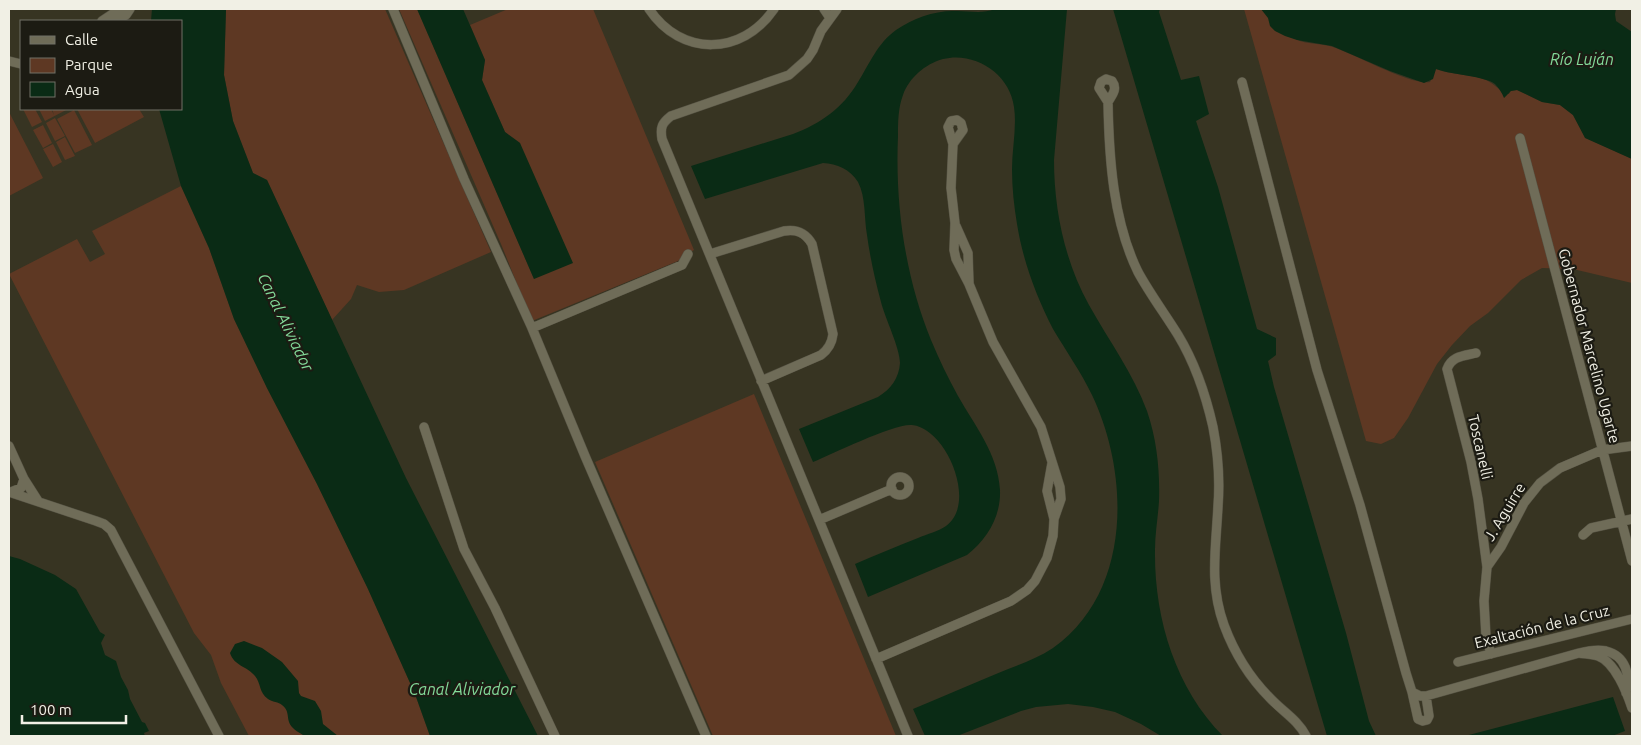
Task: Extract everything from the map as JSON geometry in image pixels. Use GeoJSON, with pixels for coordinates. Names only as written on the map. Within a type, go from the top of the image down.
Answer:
{"type":"FeatureCollection","features":[{"type":"Feature","properties":{"kind":"street"},"geometry":{"type":"LineString","coordinates":[[392,9],[464,179],[532,328],[706,736]]}},
{"type":"Feature","properties":{"kind":"street"},"geometry":{"type":"LineString","coordinates":[[649,9],[656,19],[671,31],[690,42],[708,45],[725,43],[746,36],[766,20],[774,9]]}},
{"type":"Feature","properties":{"kind":"street"},"geometry":{"type":"LineString","coordinates":[[824,9],[830,18]]}},
{"type":"Feature","properties":{"kind":"street"},"geometry":{"type":"LineString","coordinates":[[837,9],[807,59],[789,75],[671,116],[663,123],[661,130],[662,139],[908,736]]}},
{"type":"Feature","properties":{"kind":"street"},"geometry":{"type":"LineString","coordinates":[[105,20],[126,12]]}},
{"type":"Feature","properties":{"kind":"street"},"geometry":{"type":"LineString","coordinates":[[1242,82],[1317,370],[1360,505],[1418,719],[1423,721],[1427,720],[1429,716],[1426,696]]}},
{"type":"Feature","properties":{"kind":"street"},"geometry":{"type":"LineString","coordinates":[[1108,102],[1116,201],[1127,244],[1145,284],[1186,350],[1202,388],[1213,428],[1219,483],[1214,575],[1217,598],[1224,625],[1246,669],[1269,697],[1300,727],[1306,736]]}},
{"type":"Feature","properties":{"kind":"street","name":"Gobernador Marcelino Ugarte"},"geometry":{"type":"LineString","coordinates":[[1520,138],[1632,561]]}},
{"type":"Feature","properties":{"kind":"street"},"geometry":{"type":"LineString","coordinates":[[953,144],[951,188],[956,259],[969,284],[993,342],[1041,427],[1059,481],[1061,494],[1059,508],[1054,519]]}},
{"type":"Feature","properties":{"kind":"street"},"geometry":{"type":"LineString","coordinates":[[955,224],[968,253],[969,284]]}},
{"type":"Feature","properties":{"kind":"street"},"geometry":{"type":"LineString","coordinates":[[710,254],[792,230],[804,234],[812,244],[832,334],[832,342],[827,351],[821,355],[761,381]]}},
{"type":"Feature","properties":{"kind":"street"},"geometry":{"type":"LineString","coordinates":[[532,328],[682,265],[688,254]]}},
{"type":"Feature","properties":{"kind":"street","name":"Toscanelli"},"geometry":{"type":"LineString","coordinates":[[1476,353],[1456,357],[1449,363],[1447,369],[1472,471],[1487,567]]}},
{"type":"Feature","properties":{"kind":"street"},"geometry":{"type":"LineString","coordinates":[[424,427],[464,549],[495,608],[555,736]]}},
{"type":"Feature","properties":{"kind":"street"},"geometry":{"type":"LineString","coordinates":[[9,446],[24,479],[38,502]]}},
{"type":"Feature","properties":{"kind":"street","name":"J. Aguirre"},"geometry":{"type":"LineString","coordinates":[[1491,654],[1486,637],[1484,601],[1487,567],[1501,547],[1510,526],[1533,490],[1560,468],[1602,450],[1632,446]]}},
{"type":"Feature","properties":{"kind":"street"},"geometry":{"type":"LineString","coordinates":[[876,658],[1002,606],[1020,596],[1035,581],[1047,558],[1053,536],[1054,519],[1047,491],[1052,463]]}},
{"type":"Feature","properties":{"kind":"street"},"geometry":{"type":"LineString","coordinates":[[10,492],[21,488],[24,479]]}},
{"type":"Feature","properties":{"kind":"street"},"geometry":{"type":"LineString","coordinates":[[819,520],[892,489]]}},
{"type":"Feature","properties":{"kind":"street"},"geometry":{"type":"LineString","coordinates":[[10,492],[104,524],[111,530],[219,736]]}},
{"type":"Feature","properties":{"kind":"street"},"geometry":{"type":"LineString","coordinates":[[1583,534],[1591,528],[1632,519]]}},
{"type":"Feature","properties":{"kind":"street","name":"Exaltación de la Cruz"},"geometry":{"type":"LineString","coordinates":[[1458,662],[1632,619]]}},
{"type":"Feature","properties":{"kind":"street"},"geometry":{"type":"LineString","coordinates":[[1412,692],[1420,696],[1426,696],[1593,650],[1606,651],[1616,655],[1622,662],[1627,670],[1629,682],[1626,693],[1632,708]]}},
{"type":"Feature","properties":{"kind":"green space"},"geometry":{"type":"Polygon","coordinates":[[[226,9],[385,9],[491,252],[404,290],[379,292],[357,285],[351,299],[332,320],[267,180],[253,173],[233,121],[224,75],[226,9]]]}},
{"type":"Feature","properties":{"kind":"green space"},"geometry":{"type":"Polygon","coordinates":[[[399,9],[417,9],[534,279],[520,143],[505,132],[482,80],[485,60],[470,25],[508,9],[593,9],[694,250],[678,261],[532,321],[501,244],[399,9]]]}},
{"type":"Feature","properties":{"kind":"green space"},"geometry":{"type":"Polygon","coordinates":[[[1244,9],[1261,9],[1282,29],[1300,41],[1333,47],[1410,79],[1430,82],[1436,69],[1486,80],[1509,94],[1510,91],[1517,90],[1542,102],[1560,105],[1573,115],[1586,138],[1632,159],[1632,283],[1573,269],[1542,268],[1521,280],[1452,345],[1437,364],[1408,418],[1394,438],[1381,444],[1366,441],[1244,9]]]}},
{"type":"Feature","properties":{"kind":"green space"},"geometry":{"type":"Polygon","coordinates":[[[24,110],[36,110],[42,122],[32,127],[24,110]]]}},
{"type":"Feature","properties":{"kind":"green space"},"geometry":{"type":"Polygon","coordinates":[[[40,110],[52,110],[54,115],[52,110],[66,110],[45,121],[40,110]]]}},
{"type":"Feature","properties":{"kind":"green space"},"geometry":{"type":"Polygon","coordinates":[[[74,110],[92,145],[75,153],[57,119],[74,110]]]}},
{"type":"Feature","properties":{"kind":"green space"},"geometry":{"type":"Polygon","coordinates":[[[78,110],[140,110],[144,117],[95,143],[78,110]]]}},
{"type":"Feature","properties":{"kind":"green space"},"geometry":{"type":"Polygon","coordinates":[[[9,112],[43,178],[9,196],[9,112]]]}},
{"type":"Feature","properties":{"kind":"green space"},"geometry":{"type":"Polygon","coordinates":[[[55,118],[65,136],[55,141],[46,123],[55,118]]]}},
{"type":"Feature","properties":{"kind":"green space"},"geometry":{"type":"Polygon","coordinates":[[[43,125],[52,143],[43,148],[33,130],[43,125]]]}},
{"type":"Feature","properties":{"kind":"green space"},"geometry":{"type":"Polygon","coordinates":[[[65,137],[75,156],[65,160],[56,142],[65,137]]]}},
{"type":"Feature","properties":{"kind":"green space"},"geometry":{"type":"Polygon","coordinates":[[[53,144],[62,162],[53,167],[43,149],[53,144]]]}},
{"type":"Feature","properties":{"kind":"green space"},"geometry":{"type":"Polygon","coordinates":[[[181,186],[209,248],[234,319],[368,589],[415,694],[430,736],[249,736],[221,683],[211,655],[194,633],[9,274],[77,239],[90,262],[105,254],[92,231],[181,186]]]}},
{"type":"Feature","properties":{"kind":"green space"},"geometry":{"type":"Polygon","coordinates":[[[754,394],[896,736],[713,736],[595,462],[754,394]]]}},
{"type":"Feature","properties":{"kind":"water","name":"Canal Aliviador"},"geometry":{"type":"Polygon","coordinates":[[[152,9],[226,9],[224,75],[233,121],[253,173],[267,180],[406,478],[538,736],[430,736],[415,694],[368,589],[234,319],[209,248],[181,186],[159,110],[182,110],[182,20],[151,20],[152,9]]]}},
{"type":"Feature","properties":{"kind":"water"},"geometry":{"type":"Polygon","coordinates":[[[417,9],[463,9],[485,60],[482,80],[505,132],[520,143],[573,263],[534,279],[417,9]]]}},
{"type":"Feature","properties":{"kind":"water"},"geometry":{"type":"Polygon","coordinates":[[[995,9],[1067,9],[1054,160],[1056,198],[1062,235],[1073,271],[1089,305],[1128,370],[1147,411],[1155,444],[1159,478],[1155,544],[1158,601],[1163,626],[1180,674],[1192,696],[1206,717],[1223,736],[1161,736],[1115,712],[1068,704],[1036,707],[1021,711],[957,736],[925,736],[913,709],[1032,659],[1053,648],[1079,624],[1098,596],[1110,564],[1116,530],[1117,495],[1113,460],[1104,427],[1088,386],[1047,317],[1031,278],[1023,251],[1012,183],[1014,107],[1006,84],[998,75],[978,62],[967,58],[955,57],[936,61],[918,72],[909,83],[900,105],[897,162],[900,214],[914,291],[940,361],[985,441],[995,464],[1000,490],[998,509],[986,535],[967,555],[868,597],[855,564],[943,528],[955,515],[959,501],[954,468],[946,452],[925,429],[912,425],[892,429],[813,462],[799,429],[878,397],[894,383],[898,374],[900,363],[898,349],[883,309],[873,268],[861,188],[855,177],[847,171],[838,166],[823,163],[705,199],[691,166],[793,134],[821,120],[845,100],[874,54],[889,35],[910,22],[941,12],[981,12],[995,9]]]}},
{"type":"Feature","properties":{"kind":"water"},"geometry":{"type":"Polygon","coordinates":[[[1113,9],[1160,9],[1159,12],[1181,80],[1199,76],[1209,114],[1196,121],[1218,187],[1257,329],[1276,338],[1276,355],[1268,361],[1274,387],[1346,633],[1369,721],[1376,736],[1327,736],[1113,9]]]}},
{"type":"Feature","properties":{"kind":"water","name":"Río Luján"},"geometry":{"type":"Polygon","coordinates":[[[1261,9],[1616,9],[1616,21],[1632,32],[1632,159],[1585,138],[1573,115],[1560,105],[1542,102],[1517,90],[1511,91],[1504,98],[1498,87],[1490,81],[1436,69],[1433,79],[1424,83],[1390,71],[1332,46],[1285,36],[1270,26],[1268,18],[1261,9]]]}},
{"type":"Feature","properties":{"kind":"water"},"geometry":{"type":"Polygon","coordinates":[[[9,556],[55,575],[76,589],[100,632],[105,635],[101,643],[105,655],[116,661],[130,699],[149,731],[144,733],[145,736],[9,736],[9,556]]]}},
{"type":"Feature","properties":{"kind":"water"},"geometry":{"type":"Polygon","coordinates":[[[244,641],[262,648],[282,662],[298,681],[301,696],[315,701],[321,711],[323,724],[338,736],[306,736],[293,728],[284,707],[265,697],[255,676],[234,661],[230,653],[235,644],[244,641]]]}},
{"type":"Feature","properties":{"kind":"water"},"geometry":{"type":"Polygon","coordinates":[[[1613,697],[1625,731],[1612,736],[1465,736],[1613,697]]]}}]}
